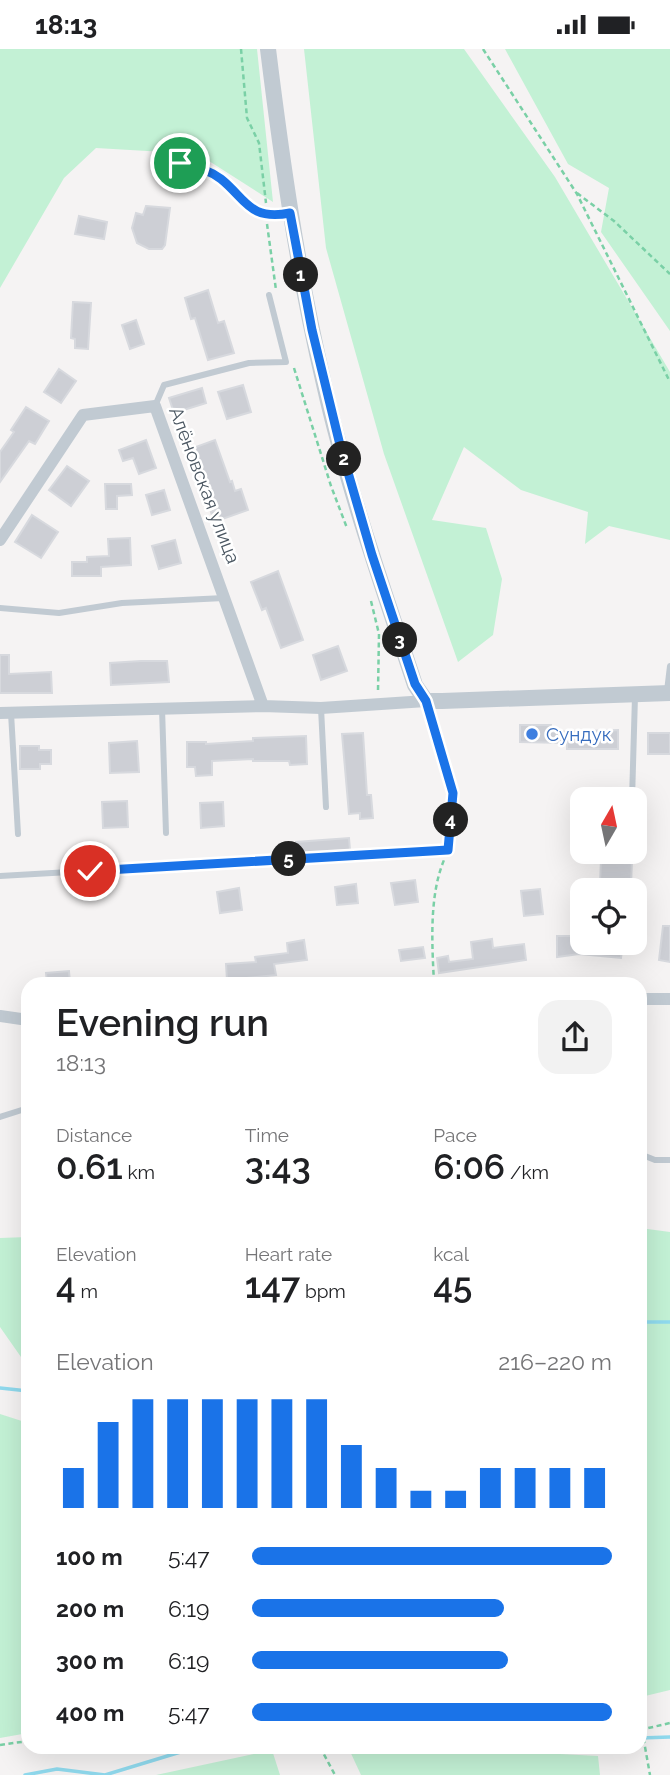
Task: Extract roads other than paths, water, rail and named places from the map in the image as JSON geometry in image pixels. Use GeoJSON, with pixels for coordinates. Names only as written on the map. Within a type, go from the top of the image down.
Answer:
{"type":"FeatureCollection","features":[{"type":"Feature","properties":{"kind":"street"},"geometry":{"type":"LineString","coordinates":[[268,49],[290,213],[324,387],[355,500],[415,684],[426,701]]}},
{"type":"Feature","properties":{"kind":"street","name":"Алёновская улица"},"geometry":{"type":"LineString","coordinates":[[0,540],[83,415],[155,406],[263,706]]}},
{"type":"Feature","properties":{"kind":"street"},"geometry":{"type":"LineString","coordinates":[[5,713],[263,706],[321,708],[426,701],[471,702],[668,693]]}},
{"type":"Feature","properties":{"kind":"street"},"geometry":{"type":"LineString","coordinates":[[647,999],[670,999]]}},
{"type":"Feature","properties":{"kind":"street"},"geometry":{"type":"LineString","coordinates":[[0,1016],[21,1019]]}},
{"type":"Feature","properties":{"kind":"lane"},"geometry":{"type":"LineString","coordinates":[[169,175],[180,163],[209,171],[257,211],[275,216],[290,213]]}},
{"type":"Feature","properties":{"kind":"lane"},"geometry":{"type":"LineString","coordinates":[[155,406],[164,385],[248,363],[286,362],[269,295]]}},
{"type":"Feature","properties":{"kind":"lane"},"geometry":{"type":"LineString","coordinates":[[0,608],[59,613],[122,603],[224,597]]}},
{"type":"Feature","properties":{"kind":"lane"},"geometry":{"type":"LineString","coordinates":[[668,693],[670,666]]}},
{"type":"Feature","properties":{"kind":"lane"},"geometry":{"type":"LineString","coordinates":[[632,787],[635,694]]}},
{"type":"Feature","properties":{"kind":"lane"},"geometry":{"type":"LineString","coordinates":[[0,876],[448,850],[453,793],[426,701]]}},
{"type":"Feature","properties":{"kind":"lane"},"geometry":{"type":"LineString","coordinates":[[162,708],[166,833]]}},
{"type":"Feature","properties":{"kind":"lane"},"geometry":{"type":"LineString","coordinates":[[321,708],[326,807]]}},
{"type":"Feature","properties":{"kind":"lane"},"geometry":{"type":"LineString","coordinates":[[5,713],[18,834]]}},
{"type":"Feature","properties":{"kind":"lane"},"geometry":{"type":"LineString","coordinates":[[0,1117],[21,1110]]}},
{"type":"Feature","properties":{"kind":"lane"},"geometry":{"type":"LineString","coordinates":[[647,1156],[655,1160],[670,1160]]}},
{"type":"Feature","properties":{"kind":"waterway"},"geometry":{"type":"LineString","coordinates":[[647,1322],[670,1322]]}},
{"type":"Feature","properties":{"kind":"waterway"},"geometry":{"type":"LineString","coordinates":[[0,1388],[21,1390]]}},
{"type":"Feature","properties":{"kind":"waterway"},"geometry":{"type":"LineString","coordinates":[[647,1738],[670,1737]]}},
{"type":"Feature","properties":{"kind":"waterway"},"geometry":{"type":"LineString","coordinates":[[25,1775],[57,1769],[105,1775],[174,1754]]}},
{"type":"Feature","properties":{"kind":"place","name":"Сундук"},"geometry":{"type":"Point","coordinates":[532,734]}}]}
